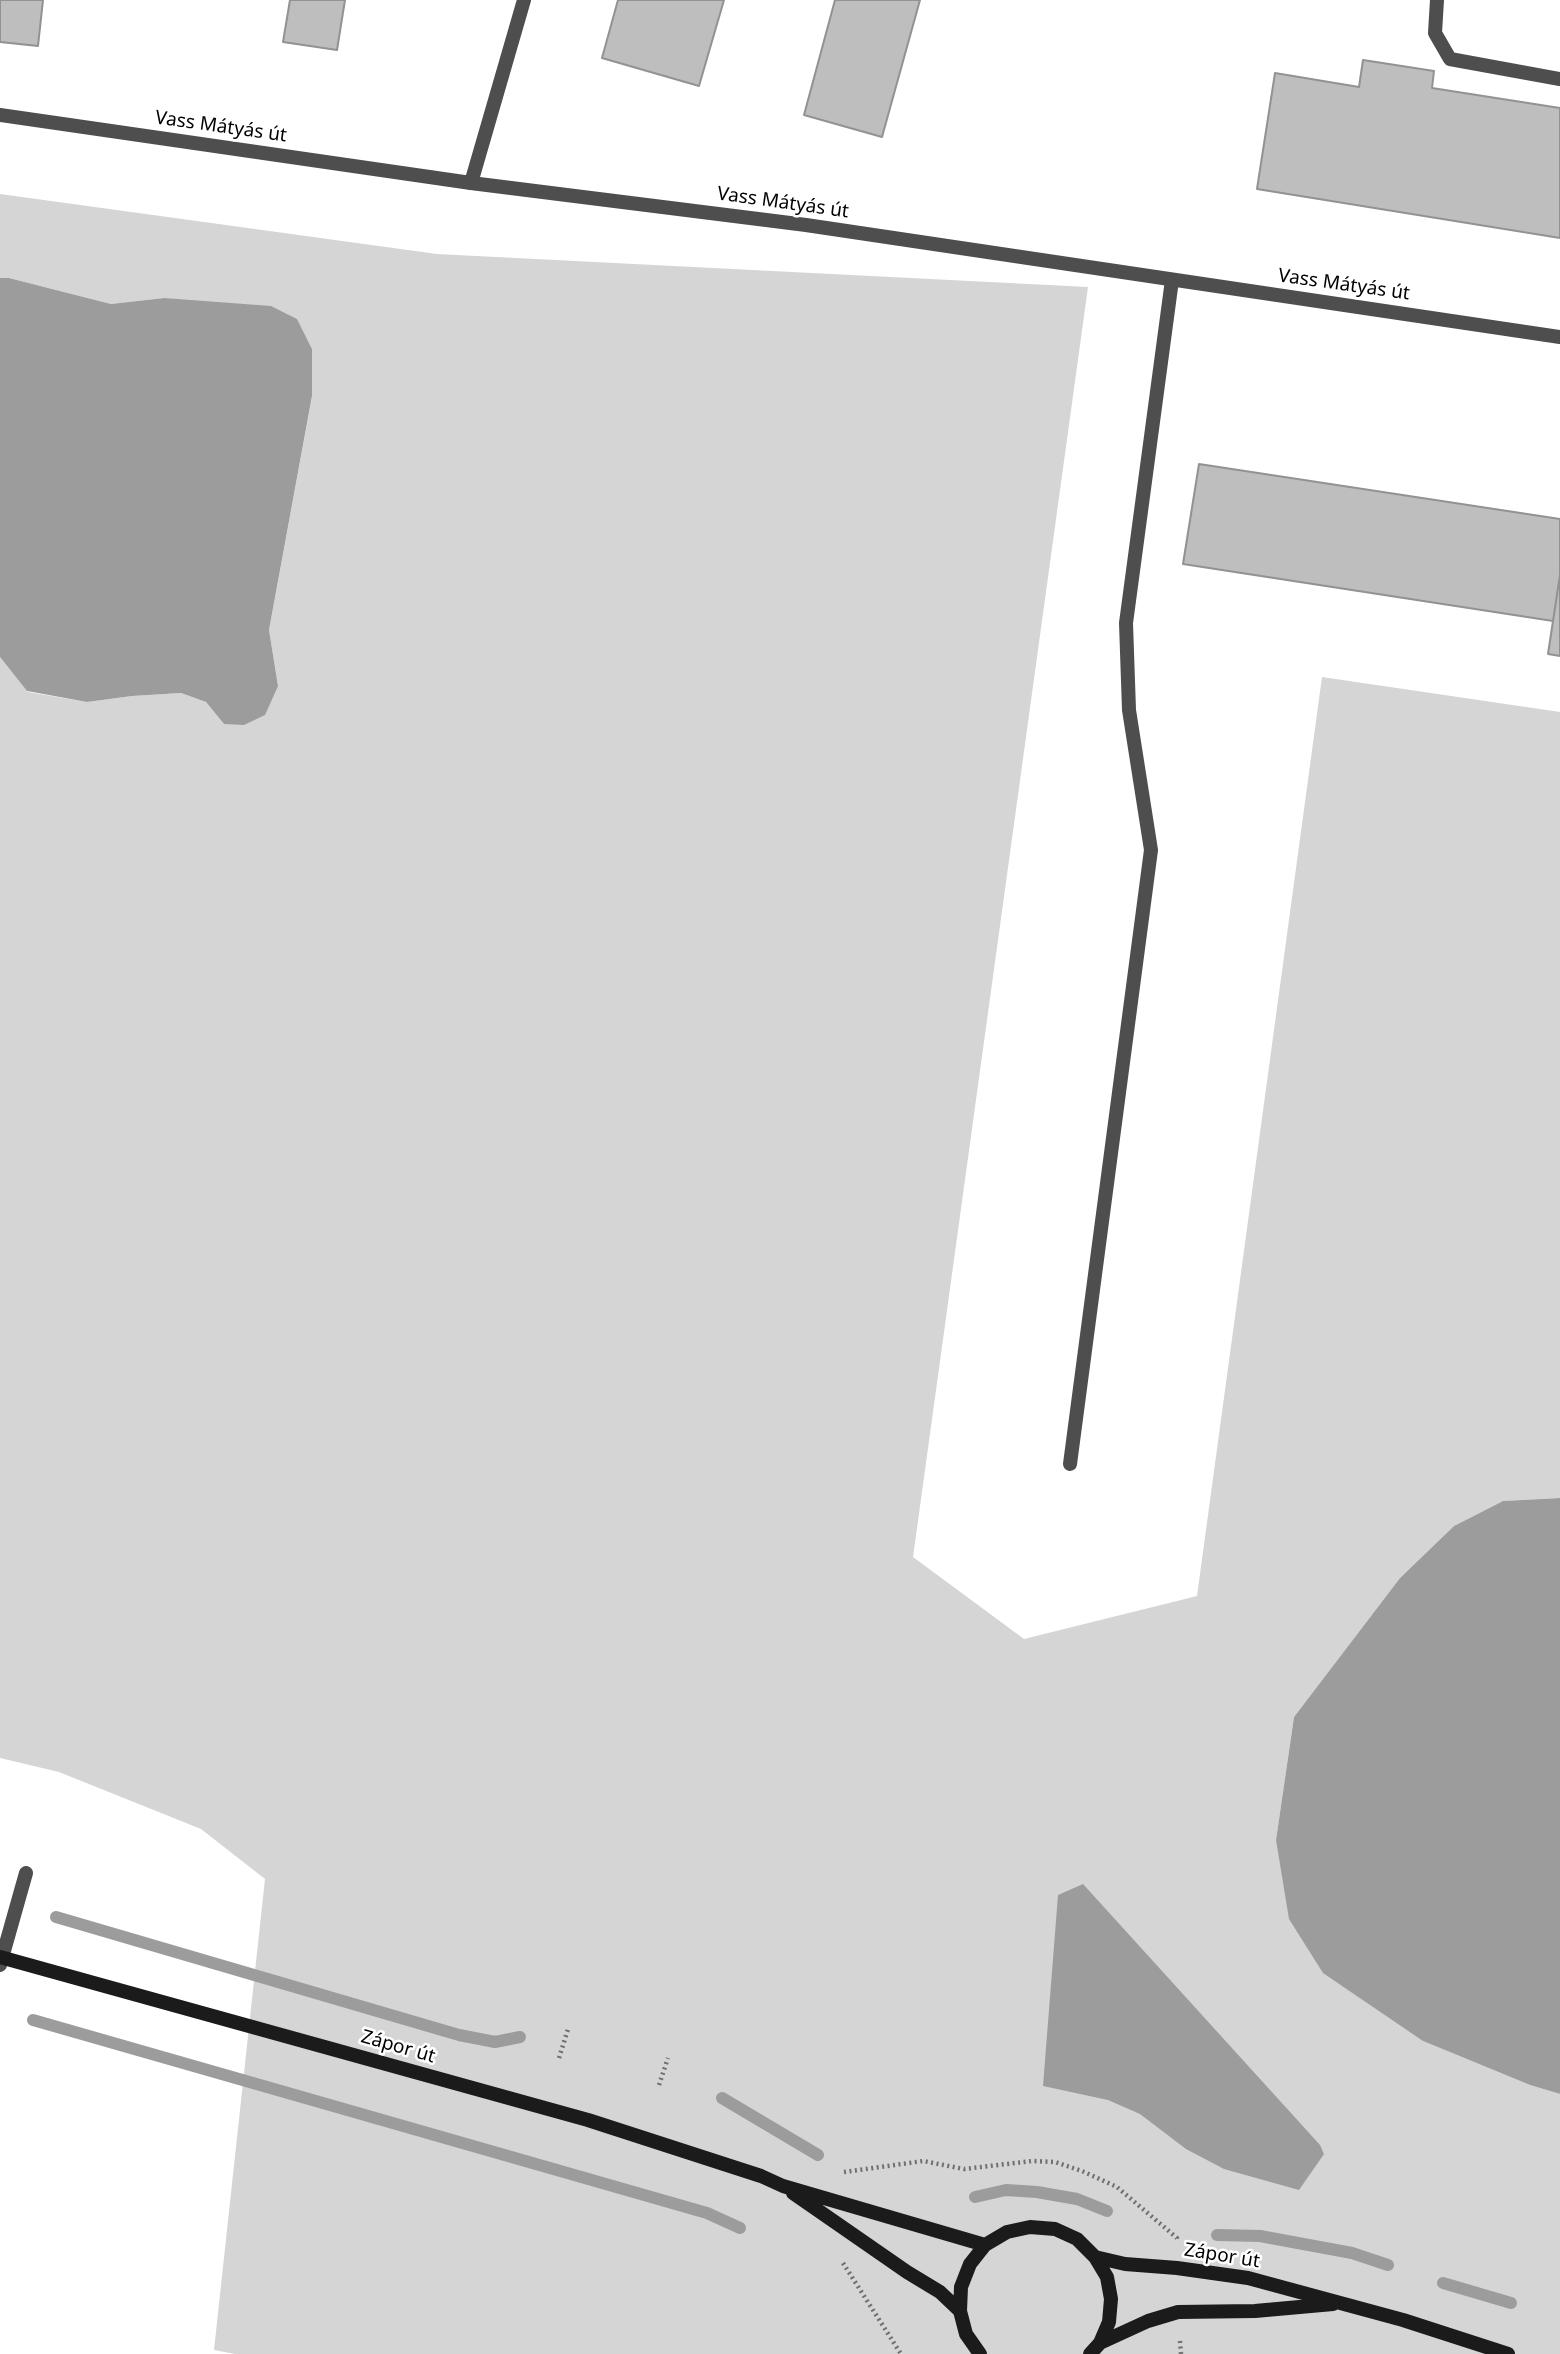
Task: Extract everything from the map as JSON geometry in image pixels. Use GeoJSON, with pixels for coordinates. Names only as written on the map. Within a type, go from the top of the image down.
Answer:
{"type":"FeatureCollection","features":[{"type":"Feature","properties":{"kind":"street"},"geometry":{"type":"LineString","coordinates":[[471,183],[524,0]]}},
{"type":"Feature","properties":{"kind":"street"},"geometry":{"type":"LineString","coordinates":[[1437,0],[1435,33],[1450,59],[1560,79]]}},
{"type":"Feature","properties":{"kind":"street","name":"Vass Mátyás út"},"geometry":{"type":"LineString","coordinates":[[0,115],[471,183],[806,225],[1560,337]]}},
{"type":"Feature","properties":{"kind":"street"},"geometry":{"type":"LineString","coordinates":[[1070,1464],[1151,850],[1129,710],[1126,623],[1172,280]]}},
{"type":"Feature","properties":{"kind":"street"},"geometry":{"type":"LineString","coordinates":[[1,1960],[26,1873]]}},
{"type":"Feature","properties":{"kind":"street","name":"Zápor út"},"geometry":{"type":"LineString","coordinates":[[1,1960],[588,2120],[761,2176],[783,2186],[985,2245]]}},
{"type":"Feature","properties":{"kind":"street","name":"Zápor út"},"geometry":{"type":"LineString","coordinates":[[783,2186],[940,2292],[960,2311]]}},
{"type":"Feature","properties":{"kind":"street"},"geometry":{"type":"LineString","coordinates":[[979,2354],[966,2334],[960,2311],[961,2287],[970,2264],[985,2245],[1007,2232],[1030,2227],[1055,2229],[1077,2239],[1095,2257],[1107,2277],[1111,2299],[1109,2322],[1095,2349]]}},
{"type":"Feature","properties":{"kind":"street","name":"Zápor út"},"geometry":{"type":"LineString","coordinates":[[1095,2257],[1125,2264],[1248,2278],[1403,2320],[1508,2354]]}},
{"type":"Feature","properties":{"kind":"street","name":"Zápor út"},"geometry":{"type":"LineString","coordinates":[[1095,2349],[1148,2320],[1178,2312],[1255,2311],[1341,2303]]}},
{"type":"Feature","properties":{"kind":"path"},"geometry":{"type":"LineString","coordinates":[[559,2059],[568,2029]]}},
{"type":"Feature","properties":{"kind":"path"},"geometry":{"type":"LineString","coordinates":[[659,2085],[668,2058]]}},
{"type":"Feature","properties":{"kind":"path"},"geometry":{"type":"LineString","coordinates":[[839,2173],[923,2161],[964,2169],[1032,2161],[1055,2162],[1117,2187],[1177,2238]]}},
{"type":"Feature","properties":{"kind":"path"},"geometry":{"type":"LineString","coordinates":[[857,2287],[901,2354]]}},
{"type":"Feature","properties":{"kind":"shaded area"},"geometry":{"type":"Polygon","coordinates":[[[0,194],[437,254],[1088,287],[913,1557],[1024,1639],[1197,1596],[1322,677],[1560,712],[1560,1498],[1503,1501],[1454,1526],[1400,1578],[1294,1717],[1276,1840],[1423,2041],[1530,2085],[1560,2094],[1560,2354],[235,2354],[214,2350],[265,1879],[201,1829],[59,1772],[0,1758],[0,657],[28,692],[87,702],[181,693],[206,702],[224,724],[278,686],[269,630],[312,397],[312,349],[297,320],[164,298],[111,304],[0,278],[0,194]]]}},
{"type":"Feature","properties":{"kind":"shaded area"},"geometry":{"type":"Polygon","coordinates":[[[0,278],[111,304],[164,298],[271,306],[297,319],[312,349],[312,396],[269,630],[278,686],[265,715],[244,725],[224,724],[206,702],[181,693],[87,702],[27,691],[0,657],[0,278]]]}},
{"type":"Feature","properties":{"kind":"shaded area"},"geometry":{"type":"Polygon","coordinates":[[[1560,1498],[1560,2094],[1530,2085],[1423,2041],[1323,1973],[1289,1919],[1276,1840],[1294,1717],[1400,1578],[1454,1526],[1503,1501],[1560,1498]]]}},
{"type":"Feature","properties":{"kind":"shaded area"},"geometry":{"type":"Polygon","coordinates":[[[1083,1884],[1320,2145],[1324,2154],[1299,2190],[1224,2169],[1186,2149],[1140,2114],[1108,2100],[1043,2086],[1058,1895],[1083,1884]]]}},
{"type":"Feature","properties":{"kind":"building"},"geometry":{"type":"Polygon","coordinates":[[[0,0],[43,0],[38,46],[0,42],[0,0]]]}},
{"type":"Feature","properties":{"kind":"building"},"geometry":{"type":"Polygon","coordinates":[[[290,0],[345,0],[337,50],[283,42],[290,0]]]}},
{"type":"Feature","properties":{"kind":"building"},"geometry":{"type":"Polygon","coordinates":[[[618,0],[724,0],[699,86],[602,58],[618,0]]]}},
{"type":"Feature","properties":{"kind":"building"},"geometry":{"type":"Polygon","coordinates":[[[835,0],[920,0],[882,137],[804,115],[835,0]]]}},
{"type":"Feature","properties":{"kind":"building"},"geometry":{"type":"Polygon","coordinates":[[[1363,60],[1434,71],[1432,88],[1560,108],[1560,238],[1257,189],[1275,73],[1359,87],[1363,60]]]}},
{"type":"Feature","properties":{"kind":"building"},"geometry":{"type":"Polygon","coordinates":[[[1199,464],[1560,519],[1560,575],[1553,621],[1183,564],[1199,464]]]}},
{"type":"Feature","properties":{"kind":"building"},"geometry":{"type":"Polygon","coordinates":[[[1560,575],[1560,656],[1548,654],[1560,575]]]}},
{"type":"Feature","properties":{"kind":"waterway"},"geometry":{"type":"LineString","coordinates":[[56,1917],[459,2035],[495,2042],[520,2037]]}},
{"type":"Feature","properties":{"kind":"waterway"},"geometry":{"type":"LineString","coordinates":[[33,2020],[707,2213],[740,2228]]}},
{"type":"Feature","properties":{"kind":"waterway"},"geometry":{"type":"LineString","coordinates":[[722,2098],[818,2155]]}},
{"type":"Feature","properties":{"kind":"waterway"},"geometry":{"type":"LineString","coordinates":[[975,2197],[1006,2190],[1037,2192],[1077,2199],[1107,2211]]}},
{"type":"Feature","properties":{"kind":"waterway"},"geometry":{"type":"LineString","coordinates":[[1217,2235],[1260,2236],[1352,2253],[1388,2265]]}},
{"type":"Feature","properties":{"kind":"waterway"},"geometry":{"type":"LineString","coordinates":[[1443,2283],[1511,2303]]}}]}
